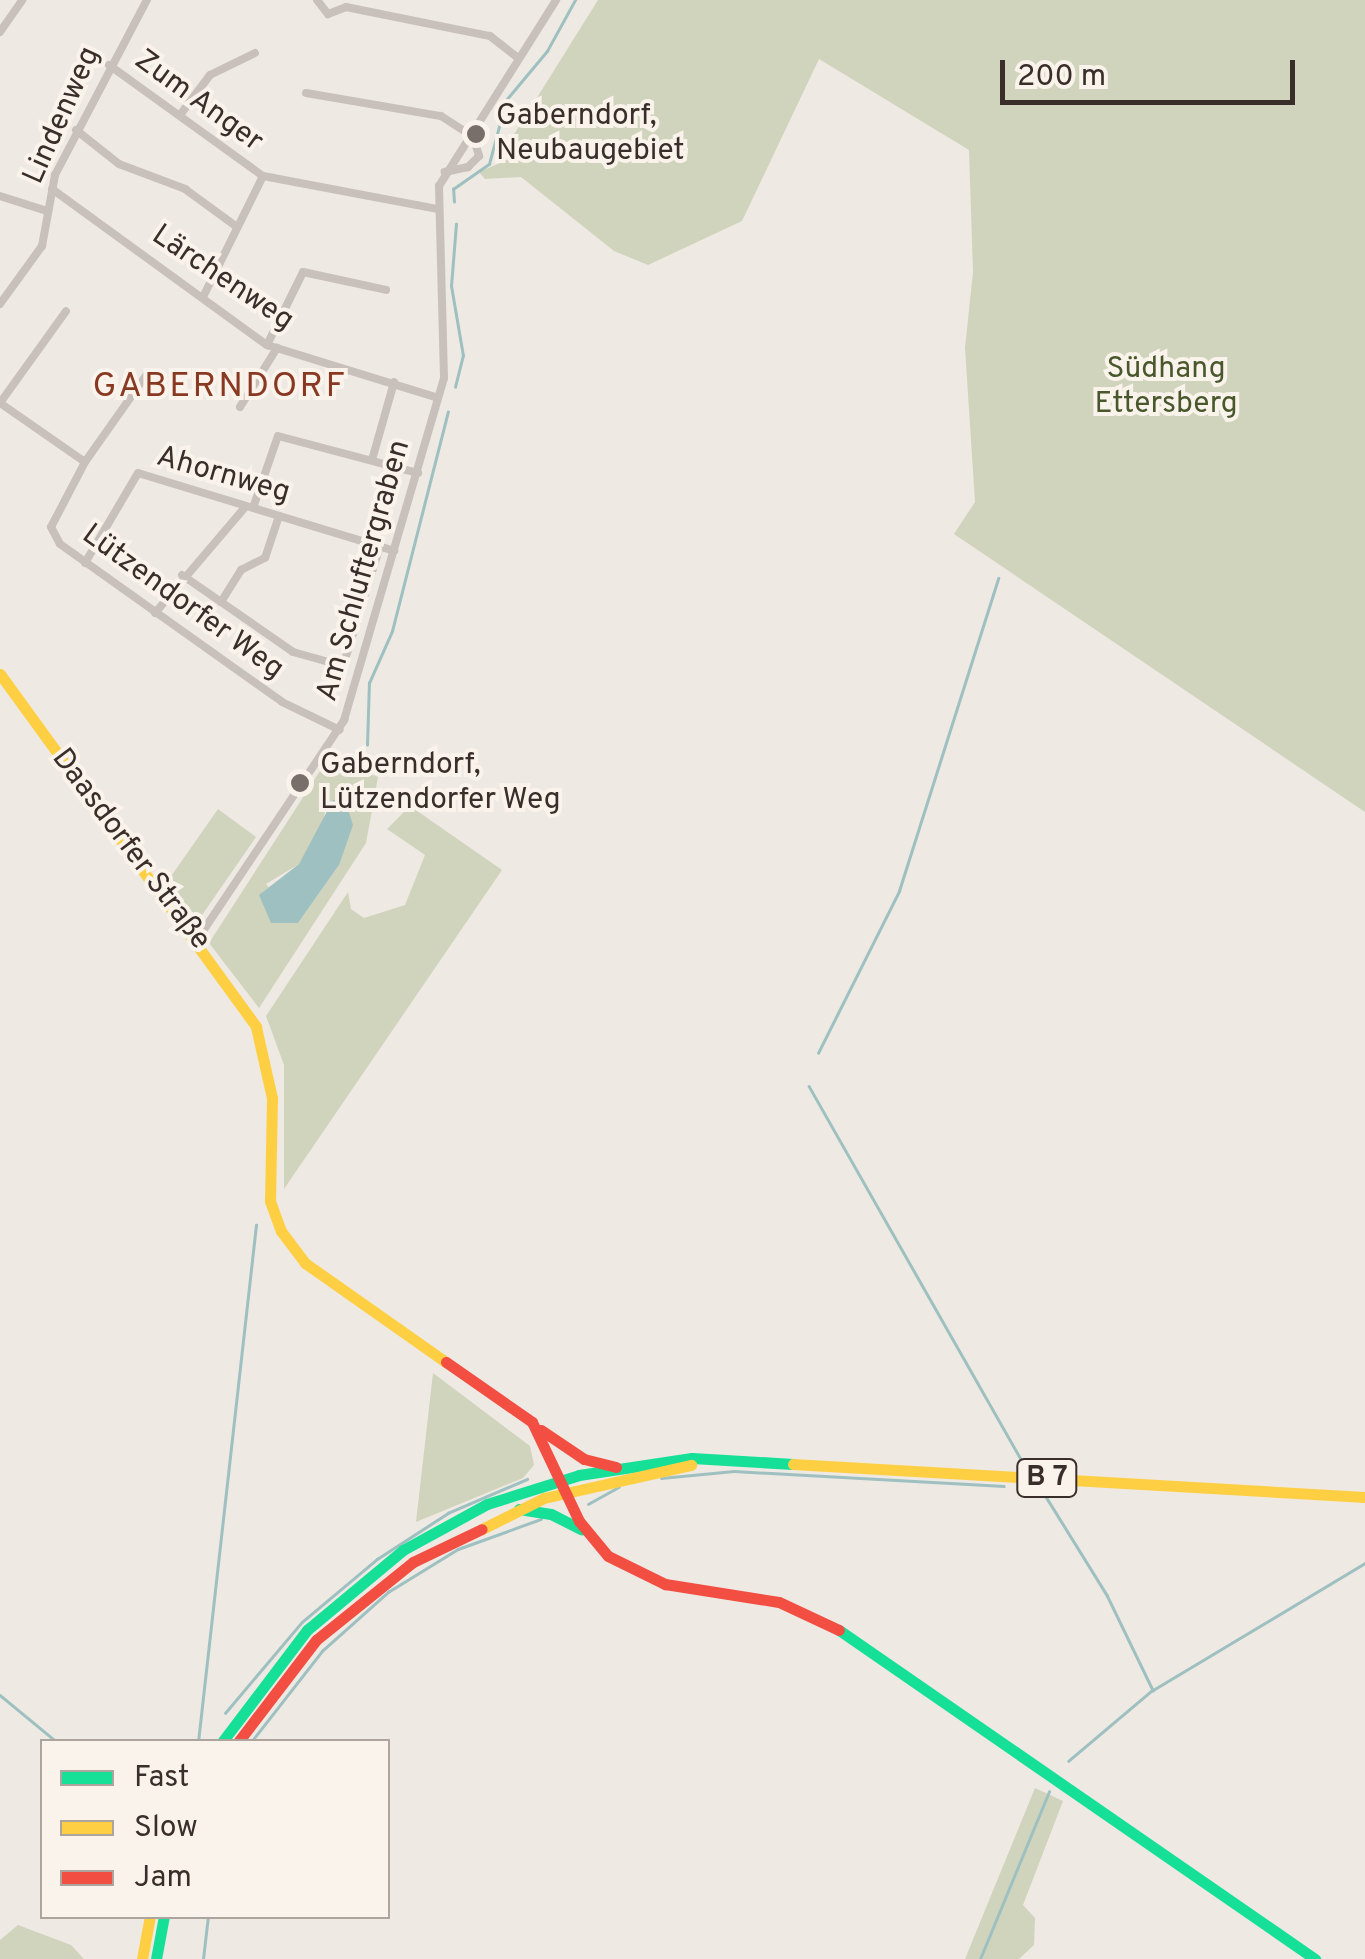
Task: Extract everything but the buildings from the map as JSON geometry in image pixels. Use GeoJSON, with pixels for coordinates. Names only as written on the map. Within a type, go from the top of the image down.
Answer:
{"type":"FeatureCollection","features":[{"type":"Feature","properties":{"kind":"street"},"geometry":{"type":"LineString","coordinates":[[0,32],[22,0]]}},
{"type":"Feature","properties":{"kind":"street","name":"Lindenweg"},"geometry":{"type":"LineString","coordinates":[[0,304],[42,246],[52,189],[76,130],[148,0]]}},
{"type":"Feature","properties":{"kind":"street"},"geometry":{"type":"LineString","coordinates":[[318,0],[328,14],[346,8],[490,36],[518,58]]}},
{"type":"Feature","properties":{"kind":"street","name":"Am Schluftergraben"},"geometry":{"type":"LineString","coordinates":[[198,940],[340,730],[438,398],[444,361],[437,209],[444,173],[556,0]]}},
{"type":"Feature","properties":{"kind":"street"},"geometry":{"type":"LineString","coordinates":[[180,115],[210,76],[255,53]]}},
{"type":"Feature","properties":{"kind":"street","name":"Zum Anger"},"geometry":{"type":"LineString","coordinates":[[110,66],[263,176],[437,209]]}},
{"type":"Feature","properties":{"kind":"street"},"geometry":{"type":"LineString","coordinates":[[306,92],[441,116],[470,133]]}},
{"type":"Feature","properties":{"kind":"street"},"geometry":{"type":"LineString","coordinates":[[76,130],[119,164],[185,189],[237,228]]}},
{"type":"Feature","properties":{"kind":"street","name":"Am Schluftergraben"},"geometry":{"type":"LineString","coordinates":[[444,173],[476,162],[478,144],[470,133]]}},
{"type":"Feature","properties":{"kind":"street"},"geometry":{"type":"LineString","coordinates":[[203,297],[263,176]]}},
{"type":"Feature","properties":{"kind":"street","name":"Lärchenweg"},"geometry":{"type":"LineString","coordinates":[[52,189],[272,346],[438,398]]}},
{"type":"Feature","properties":{"kind":"street"},"geometry":{"type":"LineString","coordinates":[[0,196],[47,211]]}},
{"type":"Feature","properties":{"kind":"street"},"geometry":{"type":"LineString","coordinates":[[240,407],[272,346],[303,272],[386,290]]}},
{"type":"Feature","properties":{"kind":"street"},"geometry":{"type":"LineString","coordinates":[[66,311],[0,403],[86,462],[147,374]]}},
{"type":"Feature","properties":{"kind":"street"},"geometry":{"type":"LineString","coordinates":[[372,460],[394,382]]}},
{"type":"Feature","properties":{"kind":"street"},"geometry":{"type":"LineString","coordinates":[[155,613],[182,575],[249,507],[278,436],[418,473]]}},
{"type":"Feature","properties":{"kind":"street","name":"Lützendorfer Weg"},"geometry":{"type":"LineString","coordinates":[[86,462],[54,520],[54,536],[85,563],[282,702],[340,730]]}},
{"type":"Feature","properties":{"kind":"street","name":"Ahornweg"},"geometry":{"type":"LineString","coordinates":[[85,563],[138,473],[394,551]]}},
{"type":"Feature","properties":{"kind":"street"},"geometry":{"type":"LineString","coordinates":[[221,602],[241,570],[265,558],[279,516]]}},
{"type":"Feature","properties":{"kind":"street"},"geometry":{"type":"LineString","coordinates":[[182,575],[293,652],[343,666],[380,546]]}},
{"type":"Feature","properties":{"kind":"street","name":"Daasdorfer Straße"},"geometry":{"type":"LineString","coordinates":[[0,674],[198,940],[256,1027],[272,1098],[270,1201],[290,1245],[316,1273],[538,1428]]}},
{"type":"Feature","properties":{"kind":"street"},"geometry":{"type":"LineString","coordinates":[[538,1428],[575,1455],[616,1467]]}},
{"type":"Feature","properties":{"kind":"street"},"geometry":{"type":"LineString","coordinates":[[538,1428],[585,1531]]}},
{"type":"Feature","properties":{"kind":"street","name":"B 7"},"geometry":{"type":"LineString","coordinates":[[240,1739],[285,1674],[374,1590],[458,1536],[563,1485],[729,1460]]}},
{"type":"Feature","properties":{"kind":"street","name":"B 7"},"geometry":{"type":"LineString","coordinates":[[224,1739],[307,1630],[361,1583],[450,1521],[616,1467],[729,1460],[1365,1497]]}},
{"type":"Feature","properties":{"kind":"street"},"geometry":{"type":"LineString","coordinates":[[515,1509],[552,1514],[585,1531],[641,1575],[754,1594],[844,1632],[1315,1959]]}},
{"type":"Feature","properties":{"kind":"street"},"geometry":{"type":"LineString","coordinates":[[142,1959],[149,1919]]}},
{"type":"Feature","properties":{"kind":"street"},"geometry":{"type":"LineString","coordinates":[[156,1959],[163,1919]]}},
{"type":"Feature","properties":{"kind":"green space","name":"Südhang Ettersberg"},"geometry":{"type":"Polygon","coordinates":[[[598,0],[1365,0],[1365,812],[954,534],[975,502],[965,348],[973,272],[969,150],[819,59],[742,221],[648,265],[614,251],[521,177],[485,179],[479,172],[507,160],[513,136],[598,0]]]}},
{"type":"Feature","properties":{"kind":"green space"},"geometry":{"type":"Polygon","coordinates":[[[329,757],[378,777],[366,843],[259,1008],[209,943],[329,757]],[[326,806],[322,828],[299,864],[266,884],[298,923],[339,865],[326,806]]]}},
{"type":"Feature","properties":{"kind":"green space"},"geometry":{"type":"Polygon","coordinates":[[[410,806],[502,870],[284,1189],[284,1065],[266,1016],[348,892],[351,909],[364,918],[405,905],[425,855],[387,829],[410,806]]]}},
{"type":"Feature","properties":{"kind":"green space"},"geometry":{"type":"Polygon","coordinates":[[[218,809],[256,837],[202,915],[194,914],[167,882],[218,809]]]}},
{"type":"Feature","properties":{"kind":"green space"},"geometry":{"type":"Polygon","coordinates":[[[433,1373],[530,1446],[534,1465],[523,1478],[416,1522],[433,1373]]]}},
{"type":"Feature","properties":{"kind":"green space"},"geometry":{"type":"Polygon","coordinates":[[[1035,1788],[1063,1801],[1023,1905],[1035,1918],[1034,1945],[1019,1959],[965,1959],[1035,1788]]]}},
{"type":"Feature","properties":{"kind":"green space"},"geometry":{"type":"Polygon","coordinates":[[[18,1925],[71,1945],[84,1959],[0,1959],[0,1940],[18,1925]]]}},
{"type":"Feature","properties":{"kind":"water"},"geometry":{"type":"Polygon","coordinates":[[[333,800],[346,803],[353,825],[339,865],[298,923],[271,923],[259,895],[299,864],[333,800]]]}},
{"type":"Feature","properties":{"kind":"waterway"},"geometry":{"type":"LineString","coordinates":[[454,202],[453,189],[489,164],[506,100],[547,51],[575,0]]}},
{"type":"Feature","properties":{"kind":"waterway"},"geometry":{"type":"LineString","coordinates":[[455,387],[463,356],[451,286],[456,224]]}},
{"type":"Feature","properties":{"kind":"waterway"},"geometry":{"type":"LineString","coordinates":[[367,745],[369,683],[392,631],[448,412]]}},
{"type":"Feature","properties":{"kind":"waterway"},"geometry":{"type":"LineString","coordinates":[[818,1053],[899,891],[998,578]]}},
{"type":"Feature","properties":{"kind":"waterway"},"geometry":{"type":"LineString","coordinates":[[809,1086],[1022,1461]]}},
{"type":"Feature","properties":{"kind":"waterway"},"geometry":{"type":"LineString","coordinates":[[198,1739],[256,1225]]}},
{"type":"Feature","properties":{"kind":"waterway"},"geometry":{"type":"LineString","coordinates":[[661,1478],[734,1471],[1004,1486]]}},
{"type":"Feature","properties":{"kind":"waterway"},"geometry":{"type":"LineString","coordinates":[[225,1713],[302,1622],[377,1559],[448,1513],[527,1479]]}},
{"type":"Feature","properties":{"kind":"waterway"},"geometry":{"type":"LineString","coordinates":[[588,1504],[619,1487]]}},
{"type":"Feature","properties":{"kind":"waterway"},"geometry":{"type":"LineString","coordinates":[[1045,1495],[1107,1595],[1153,1690],[1069,1761]]}},
{"type":"Feature","properties":{"kind":"waterway"},"geometry":{"type":"LineString","coordinates":[[253,1739],[322,1651],[388,1592],[458,1549],[541,1519]]}},
{"type":"Feature","properties":{"kind":"waterway"},"geometry":{"type":"LineString","coordinates":[[1153,1690],[1365,1563]]}},
{"type":"Feature","properties":{"kind":"waterway"},"geometry":{"type":"LineString","coordinates":[[0,1695],[53,1739]]}},
{"type":"Feature","properties":{"kind":"waterway"},"geometry":{"type":"LineString","coordinates":[[980,1959],[1049,1792]]}},
{"type":"Feature","properties":{"kind":"waterway"},"geometry":{"type":"LineString","coordinates":[[203,1959],[208,1919]]}},
{"type":"Feature","properties":{"kind":"traffic: fast"},"geometry":{"type":"LineString","coordinates":[[224,1739],[307,1630],[403,1550],[487,1504],[579,1475],[692,1458],[793,1464]]}},
{"type":"Feature","properties":{"kind":"traffic: fast"},"geometry":{"type":"LineString","coordinates":[[519,1509],[551,1514],[581,1529]]}},
{"type":"Feature","properties":{"kind":"traffic: fast"},"geometry":{"type":"LineString","coordinates":[[839,1630],[1315,1959]]}},
{"type":"Feature","properties":{"kind":"traffic: fast"},"geometry":{"type":"LineString","coordinates":[[156,1959],[163,1919]]}},
{"type":"Feature","properties":{"kind":"traffic: slow"},"geometry":{"type":"LineString","coordinates":[[0,674],[256,1027],[272,1098],[270,1201],[281,1231],[305,1263],[446,1362]]}},
{"type":"Feature","properties":{"kind":"traffic: slow"},"geometry":{"type":"LineString","coordinates":[[793,1464],[1365,1497]]}},
{"type":"Feature","properties":{"kind":"traffic: slow"},"geometry":{"type":"LineString","coordinates":[[482,1529],[544,1498],[691,1465]]}},
{"type":"Feature","properties":{"kind":"traffic: slow"},"geometry":{"type":"LineString","coordinates":[[142,1959],[149,1919]]}},
{"type":"Feature","properties":{"kind":"traffic: jam"},"geometry":{"type":"LineString","coordinates":[[446,1362],[532,1422],[579,1521],[608,1556],[665,1584],[779,1602],[839,1630]]}},
{"type":"Feature","properties":{"kind":"traffic: jam"},"geometry":{"type":"LineString","coordinates":[[541,1430],[584,1459],[616,1467]]}},
{"type":"Feature","properties":{"kind":"traffic: jam"},"geometry":{"type":"LineString","coordinates":[[240,1739],[316,1640],[413,1562],[482,1529]]}},
{"type":"Feature","properties":{"kind":"place","name":"Gaberndorf, Neubaugebiet"},"geometry":{"type":"Point","coordinates":[476,134]}},
{"type":"Feature","properties":{"kind":"place","name":"Gaberndorf, Lützendorfer Weg"},"geometry":{"type":"Point","coordinates":[300,783]}},
{"type":"Feature","properties":{"kind":"district","name":"GABERNDORF"},"geometry":{"type":"Point","coordinates":[220,387]}}]}
